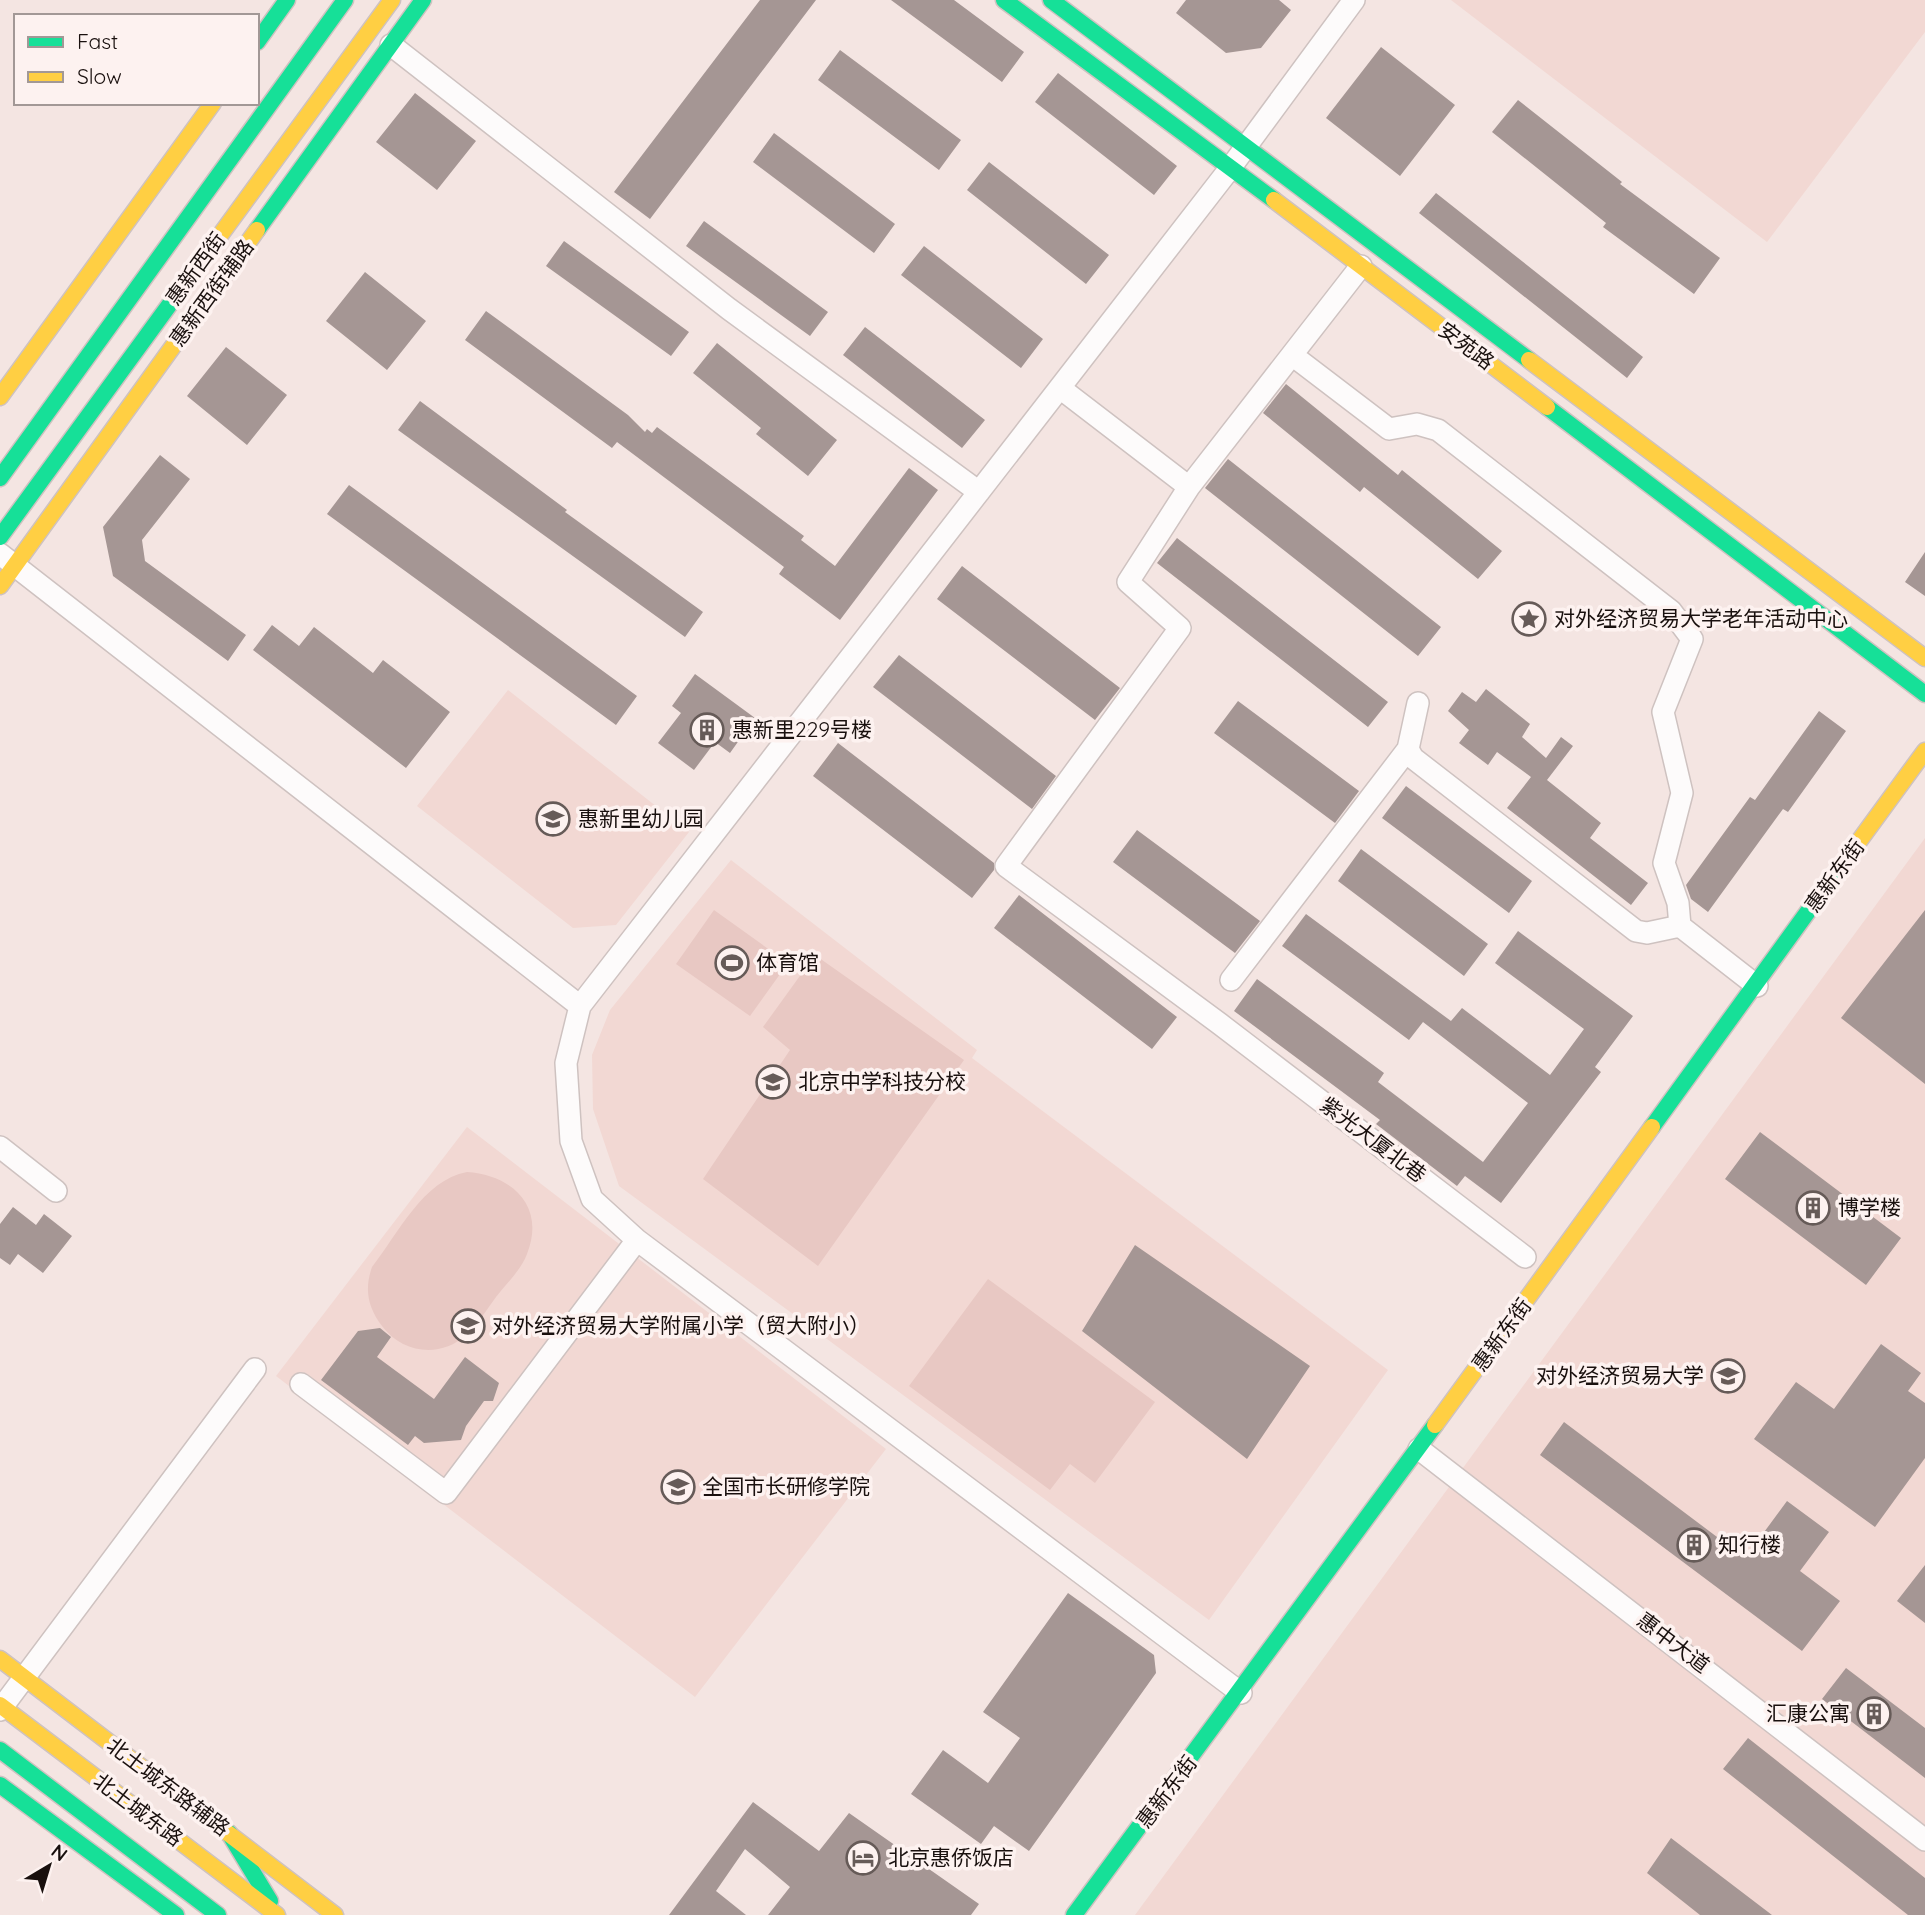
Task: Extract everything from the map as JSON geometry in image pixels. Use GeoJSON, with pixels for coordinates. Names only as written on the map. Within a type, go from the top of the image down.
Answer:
{"type":"FeatureCollection","features":[{"type":"Feature","properties":{"kind":"main road"},"geometry":{"type":"LineString","coordinates":[[259,39],[287,0]]}},
{"type":"Feature","properties":{"kind":"main road","name":"惠新西街"},"geometry":{"type":"LineString","coordinates":[[0,478],[345,0]]}},
{"type":"Feature","properties":{"kind":"main road","name":"惠新西街"},"geometry":{"type":"LineString","coordinates":[[0,537],[392,0]]}},
{"type":"Feature","properties":{"kind":"main road","name":"惠新西街辅路"},"geometry":{"type":"LineString","coordinates":[[0,586],[7,560],[424,0]]}},
{"type":"Feature","properties":{"kind":"main road","name":"安苑路"},"geometry":{"type":"LineString","coordinates":[[1004,0],[1231,167],[1925,694]]}},
{"type":"Feature","properties":{"kind":"main road","name":"安苑路"},"geometry":{"type":"LineString","coordinates":[[1051,0],[1925,658]]}},
{"type":"Feature","properties":{"kind":"main road"},"geometry":{"type":"LineString","coordinates":[[0,397],[212,105]]}},
{"type":"Feature","properties":{"kind":"main road","name":"惠新东街"},"geometry":{"type":"LineString","coordinates":[[1074,1915],[1241,1693],[1757,986],[1925,751]]}},
{"type":"Feature","properties":{"kind":"main road","name":"北土城东路辅路"},"geometry":{"type":"LineString","coordinates":[[0,1659],[335,1915]]}},
{"type":"Feature","properties":{"kind":"main road","name":"北土城东路"},"geometry":{"type":"LineString","coordinates":[[1,1707],[278,1915]]}},
{"type":"Feature","properties":{"kind":"main road","name":"北土城东路"},"geometry":{"type":"LineString","coordinates":[[0,1750],[218,1915]]}},
{"type":"Feature","properties":{"kind":"main road"},"geometry":{"type":"LineString","coordinates":[[0,1785],[176,1915]]}},
{"type":"Feature","properties":{"kind":"main road"},"geometry":{"type":"LineString","coordinates":[[229,1833],[278,1915]]}},
{"type":"Feature","properties":{"kind":"street"},"geometry":{"type":"LineString","coordinates":[[1241,1693],[637,1240],[592,1199],[571,1141],[566,1063],[580,1006],[1231,167],[1354,0]]}},
{"type":"Feature","properties":{"kind":"street"},"geometry":{"type":"LineString","coordinates":[[391,45],[730,309],[979,492]]}},
{"type":"Feature","properties":{"kind":"street"},"geometry":{"type":"LineString","coordinates":[[1060,388],[1189,487],[1361,266]]}},
{"type":"Feature","properties":{"kind":"street"},"geometry":{"type":"LineString","coordinates":[[1292,355],[1390,429],[1417,424],[1438,430],[1671,611],[1692,639],[1663,712],[1682,793],[1664,863],[1678,903],[1680,926],[1757,986]]}},
{"type":"Feature","properties":{"kind":"street","name":"紫光大厦北巷"},"geometry":{"type":"LineString","coordinates":[[1189,487],[1128,582],[1180,628],[1006,866],[1220,1024],[1525,1257]]}},
{"type":"Feature","properties":{"kind":"street"},"geometry":{"type":"LineString","coordinates":[[7,560],[580,1006]]}},
{"type":"Feature","properties":{"kind":"street"},"geometry":{"type":"LineString","coordinates":[[1231,980],[1408,749],[1418,703]]}},
{"type":"Feature","properties":{"kind":"street"},"geometry":{"type":"LineString","coordinates":[[1408,749],[1413,758],[1636,931],[1647,933],[1680,926]]}},
{"type":"Feature","properties":{"kind":"street"},"geometry":{"type":"LineString","coordinates":[[0,1147],[56,1191]]}},
{"type":"Feature","properties":{"kind":"street"},"geometry":{"type":"LineString","coordinates":[[300,1384],[446,1493],[637,1240]]}},
{"type":"Feature","properties":{"kind":"street"},"geometry":{"type":"LineString","coordinates":[[1,1707],[256,1369]]}},
{"type":"Feature","properties":{"kind":"street","name":"惠中大道"},"geometry":{"type":"LineString","coordinates":[[1419,1449],[1925,1840]]}},
{"type":"Feature","properties":{"kind":"shaded area"},"geometry":{"type":"Polygon","coordinates":[[[1451,0],[1925,0],[1925,32],[1767,242],[1451,0]]]}},
{"type":"Feature","properties":{"kind":"shaded area","name":"惠新里幼儿园"},"geometry":{"type":"Polygon","coordinates":[[[508,690],[689,832],[616,925],[573,928],[417,806],[508,690]]]}},
{"type":"Feature","properties":{"kind":"shaded area","name":"对外经济贸易大学"},"geometry":{"type":"Polygon","coordinates":[[[1925,838],[1925,1915],[1135,1915],[1925,838]]]}},
{"type":"Feature","properties":{"kind":"shaded area"},"geometry":{"type":"Polygon","coordinates":[[[731,860],[977,1050],[972,1058],[1388,1370],[1209,1620],[619,1186],[593,1109],[592,1055],[610,1010],[731,860]]]}},
{"type":"Feature","properties":{"kind":"shaded area","name":"体育馆"},"geometry":{"type":"Polygon","coordinates":[[[714,910],[788,963],[750,1016],[676,964],[714,910]]]}},
{"type":"Feature","properties":{"kind":"shaded area"},"geometry":{"type":"Polygon","coordinates":[[[815,955],[964,1060],[818,1266],[703,1179],[790,1050],[763,1027],[815,955]]]}},
{"type":"Feature","properties":{"kind":"shaded area"},"geometry":{"type":"Polygon","coordinates":[[[467,1127],[886,1449],[695,1697],[276,1376],[467,1127]]]}},
{"type":"Feature","properties":{"kind":"shaded area"},"geometry":{"type":"Polygon","coordinates":[[[467,1172],[498,1179],[521,1196],[532,1221],[532,1237],[527,1254],[517,1271],[466,1335],[434,1350],[411,1347],[391,1335],[373,1312],[368,1291],[372,1267],[424,1197],[451,1177],[467,1172]]]}},
{"type":"Feature","properties":{"kind":"shaded area"},"geometry":{"type":"Polygon","coordinates":[[[988,1279],[1155,1402],[1095,1483],[1070,1464],[1050,1490],[909,1386],[988,1279]]]}},
{"type":"Feature","properties":{"kind":"building"},"geometry":{"type":"Polygon","coordinates":[[[760,0],[816,0],[650,219],[614,192],[760,0]]]}},
{"type":"Feature","properties":{"kind":"building"},"geometry":{"type":"Polygon","coordinates":[[[891,0],[954,0],[1024,52],[1002,82],[891,0]]]}},
{"type":"Feature","properties":{"kind":"building"},"geometry":{"type":"Polygon","coordinates":[[[1186,0],[1279,0],[1291,10],[1261,48],[1226,53],[1176,13],[1186,0]]]}},
{"type":"Feature","properties":{"kind":"building"},"geometry":{"type":"Polygon","coordinates":[[[1381,47],[1455,105],[1400,176],[1326,118],[1381,47]]]}},
{"type":"Feature","properties":{"kind":"building"},"geometry":{"type":"Polygon","coordinates":[[[840,50],[961,140],[939,170],[818,80],[840,50]]]}},
{"type":"Feature","properties":{"kind":"building"},"geometry":{"type":"Polygon","coordinates":[[[1058,73],[1177,166],[1154,195],[1035,102],[1058,73]]]}},
{"type":"Feature","properties":{"kind":"building"},"geometry":{"type":"Polygon","coordinates":[[[415,93],[476,141],[437,190],[376,142],[415,93]]]}},
{"type":"Feature","properties":{"kind":"building"},"geometry":{"type":"Polygon","coordinates":[[[1518,100],[1622,182],[1620,184],[1720,258],[1694,294],[1603,227],[1606,223],[1492,132],[1518,100]]]}},
{"type":"Feature","properties":{"kind":"building"},"geometry":{"type":"Polygon","coordinates":[[[774,133],[895,224],[874,253],[753,162],[774,133]]]}},
{"type":"Feature","properties":{"kind":"building"},"geometry":{"type":"Polygon","coordinates":[[[989,162],[1109,255],[1086,284],[967,190],[989,162]]]}},
{"type":"Feature","properties":{"kind":"building"},"geometry":{"type":"Polygon","coordinates":[[[1436,193],[1643,357],[1627,378],[1419,213],[1436,193]]]}},
{"type":"Feature","properties":{"kind":"building"},"geometry":{"type":"Polygon","coordinates":[[[704,221],[828,312],[810,336],[686,246],[704,221]]]}},
{"type":"Feature","properties":{"kind":"building"},"geometry":{"type":"Polygon","coordinates":[[[564,241],[689,332],[671,356],[546,266],[564,241]]]}},
{"type":"Feature","properties":{"kind":"building"},"geometry":{"type":"Polygon","coordinates":[[[924,246],[1043,339],[1021,368],[901,275],[924,246]]]}},
{"type":"Feature","properties":{"kind":"building"},"geometry":{"type":"Polygon","coordinates":[[[365,272],[426,321],[387,370],[326,321],[365,272]]]}},
{"type":"Feature","properties":{"kind":"building"},"geometry":{"type":"Polygon","coordinates":[[[486,311],[628,415],[645,432],[647,429],[652,433],[657,427],[804,536],[801,540],[835,566],[909,468],[938,490],[840,620],[779,574],[784,567],[617,442],[612,448],[465,340],[486,311]]]}},
{"type":"Feature","properties":{"kind":"building"},"geometry":{"type":"Polygon","coordinates":[[[865,327],[985,420],[962,448],[843,355],[865,327]]]}},
{"type":"Feature","properties":{"kind":"building"},"geometry":{"type":"Polygon","coordinates":[[[717,343],[837,440],[808,476],[756,434],[761,428],[693,373],[717,343]]]}},
{"type":"Feature","properties":{"kind":"building"},"geometry":{"type":"Polygon","coordinates":[[[226,347],[287,395],[247,445],[187,396],[226,347]]]}},
{"type":"Feature","properties":{"kind":"building"},"geometry":{"type":"Polygon","coordinates":[[[1286,384],[1398,475],[1402,470],[1502,551],[1478,579],[1364,487],[1360,492],[1263,413],[1286,384]]]}},
{"type":"Feature","properties":{"kind":"building"},"geometry":{"type":"Polygon","coordinates":[[[420,401],[567,510],[565,512],[703,612],[685,637],[398,430],[420,401]]]}},
{"type":"Feature","properties":{"kind":"building"},"geometry":{"type":"Polygon","coordinates":[[[160,455],[190,479],[142,540],[145,561],[246,635],[228,661],[113,576],[103,527],[160,455]]]}},
{"type":"Feature","properties":{"kind":"building"},"geometry":{"type":"Polygon","coordinates":[[[1228,459],[1441,627],[1418,656],[1205,488],[1228,459]]]}},
{"type":"Feature","properties":{"kind":"building"},"geometry":{"type":"Polygon","coordinates":[[[349,485],[637,696],[616,725],[327,514],[349,485]]]}},
{"type":"Feature","properties":{"kind":"building"},"geometry":{"type":"Polygon","coordinates":[[[1177,538],[1388,702],[1368,727],[1157,563],[1177,538]]]}},
{"type":"Feature","properties":{"kind":"building"},"geometry":{"type":"Polygon","coordinates":[[[1925,552],[1925,596],[1905,582],[1925,552]]]}},
{"type":"Feature","properties":{"kind":"building"},"geometry":{"type":"Polygon","coordinates":[[[962,566],[1120,688],[1095,720],[937,599],[962,566]]]}},
{"type":"Feature","properties":{"kind":"building"},"geometry":{"type":"Polygon","coordinates":[[[272,625],[299,646],[314,627],[373,673],[383,660],[450,712],[406,768],[253,650],[272,625]]]}},
{"type":"Feature","properties":{"kind":"building"},"geometry":{"type":"Polygon","coordinates":[[[899,655],[1056,776],[1032,809],[873,687],[899,655]]]}},
{"type":"Feature","properties":{"kind":"building","name":"惠新里229号楼"},"geometry":{"type":"Polygon","coordinates":[[[695,674],[755,718],[730,753],[715,742],[694,770],[658,743],[681,713],[672,706],[695,674]]]}},
{"type":"Feature","properties":{"kind":"building"},"geometry":{"type":"Polygon","coordinates":[[[1486,689],[1530,724],[1522,737],[1546,758],[1561,737],[1573,746],[1547,780],[1601,823],[1590,838],[1648,883],[1631,905],[1507,808],[1531,777],[1497,752],[1488,765],[1459,743],[1469,730],[1448,711],[1462,692],[1476,702],[1486,689]]]}},
{"type":"Feature","properties":{"kind":"building"},"geometry":{"type":"Polygon","coordinates":[[[1238,701],[1359,791],[1335,823],[1214,733],[1238,701]]]}},
{"type":"Feature","properties":{"kind":"building"},"geometry":{"type":"Polygon","coordinates":[[[1819,711],[1846,731],[1788,812],[1783,809],[1708,912],[1691,899],[1686,885],[1750,797],[1755,800],[1819,711]]]}},
{"type":"Feature","properties":{"kind":"building"},"geometry":{"type":"Polygon","coordinates":[[[838,743],[994,863],[994,870],[972,898],[813,776],[838,743]]]}},
{"type":"Feature","properties":{"kind":"building"},"geometry":{"type":"Polygon","coordinates":[[[1406,786],[1532,881],[1509,913],[1382,818],[1406,786]]]}},
{"type":"Feature","properties":{"kind":"building"},"geometry":{"type":"Polygon","coordinates":[[[1137,830],[1260,921],[1235,953],[1113,862],[1137,830]]]}},
{"type":"Feature","properties":{"kind":"building"},"geometry":{"type":"Polygon","coordinates":[[[1361,849],[1488,944],[1464,976],[1338,881],[1361,849]]]}},
{"type":"Feature","properties":{"kind":"building"},"geometry":{"type":"Polygon","coordinates":[[[1019,895],[1177,1017],[1152,1049],[994,928],[1019,895]]]}},
{"type":"Feature","properties":{"kind":"building"},"geometry":{"type":"Polygon","coordinates":[[[1925,910],[1925,1084],[1841,1018],[1925,910]]]}},
{"type":"Feature","properties":{"kind":"building"},"geometry":{"type":"Polygon","coordinates":[[[1306,914],[1451,1021],[1462,1008],[1550,1075],[1584,1029],[1495,963],[1518,931],[1633,1016],[1595,1067],[1601,1072],[1501,1203],[1465,1176],[1457,1186],[1376,1124],[1380,1120],[1234,1011],[1257,979],[1384,1073],[1378,1082],[1483,1162],[1528,1103],[1423,1022],[1409,1040],[1282,946],[1306,914]]]}},
{"type":"Feature","properties":{"kind":"building","name":"博学楼"},"geometry":{"type":"Polygon","coordinates":[[[1760,1132],[1901,1238],[1866,1285],[1725,1179],[1760,1132]]]}},
{"type":"Feature","properties":{"kind":"building"},"geometry":{"type":"Polygon","coordinates":[[[13,1207],[36,1225],[44,1214],[72,1236],[43,1273],[18,1254],[10,1265],[0,1258],[0,1224],[13,1207]]]}},
{"type":"Feature","properties":{"kind":"building"},"geometry":{"type":"Polygon","coordinates":[[[1135,1245],[1310,1366],[1247,1459],[1082,1331],[1135,1245]]]}},
{"type":"Feature","properties":{"kind":"building"},"geometry":{"type":"Polygon","coordinates":[[[380,1328],[391,1337],[377,1357],[434,1399],[465,1357],[499,1383],[493,1401],[484,1401],[466,1426],[461,1440],[424,1443],[415,1436],[408,1445],[321,1380],[358,1331],[380,1328]]]}},
{"type":"Feature","properties":{"kind":"building"},"geometry":{"type":"Polygon","coordinates":[[[1881,1344],[1921,1373],[1908,1391],[1925,1403],[1925,1458],[1875,1527],[1754,1439],[1796,1382],[1834,1409],[1881,1344]]]}},
{"type":"Feature","properties":{"kind":"building","name":"知行楼"},"geometry":{"type":"Polygon","coordinates":[[[1564,1422],[1745,1558],[1787,1501],[1829,1532],[1800,1571],[1840,1601],[1802,1651],[1540,1455],[1564,1422]]]}},
{"type":"Feature","properties":{"kind":"building"},"geometry":{"type":"Polygon","coordinates":[[[1925,1565],[1925,1623],[1897,1601],[1925,1565]]]}},
{"type":"Feature","properties":{"kind":"building"},"geometry":{"type":"Polygon","coordinates":[[[1068,1593],[1154,1655],[1156,1673],[1029,1851],[994,1826],[981,1844],[911,1794],[943,1750],[988,1783],[1020,1738],[983,1712],[1068,1593]]]}},
{"type":"Feature","properties":{"kind":"building","name":"汇康公寓"},"geometry":{"type":"Polygon","coordinates":[[[1846,1668],[1925,1728],[1925,1778],[1822,1699],[1846,1668]]]}},
{"type":"Feature","properties":{"kind":"building"},"geometry":{"type":"Polygon","coordinates":[[[1748,1738],[1925,1878],[1925,1915],[1908,1915],[1723,1769],[1748,1738]]]}},
{"type":"Feature","properties":{"kind":"building","name":"北京惠侨饭店"},"geometry":{"type":"Polygon","coordinates":[[[753,1802],[819,1851],[849,1813],[979,1904],[971,1915],[768,1915],[790,1887],[745,1849],[716,1891],[746,1915],[669,1915],[753,1802]]]}},
{"type":"Feature","properties":{"kind":"building"},"geometry":{"type":"Polygon","coordinates":[[[1671,1838],[1772,1915],[1700,1915],[1647,1873],[1671,1838]]]}},
{"type":"Feature","properties":{"kind":"traffic: fast"},"geometry":{"type":"LineString","coordinates":[[259,39],[287,0]]}},
{"type":"Feature","properties":{"kind":"traffic: fast"},"geometry":{"type":"LineString","coordinates":[[0,478],[345,0]]}},
{"type":"Feature","properties":{"kind":"traffic: fast"},"geometry":{"type":"LineString","coordinates":[[257,230],[423,0]]}},
{"type":"Feature","properties":{"kind":"traffic: fast"},"geometry":{"type":"LineString","coordinates":[[1004,0],[1274,200]]}},
{"type":"Feature","properties":{"kind":"traffic: fast"},"geometry":{"type":"LineString","coordinates":[[1051,0],[1529,360]]}},
{"type":"Feature","properties":{"kind":"traffic: fast"},"geometry":{"type":"LineString","coordinates":[[0,537],[213,245]]}},
{"type":"Feature","properties":{"kind":"traffic: fast"},"geometry":{"type":"LineString","coordinates":[[1547,407],[1925,694]]}},
{"type":"Feature","properties":{"kind":"traffic: fast"},"geometry":{"type":"LineString","coordinates":[[1652,1127],[1846,859]]}},
{"type":"Feature","properties":{"kind":"traffic: fast"},"geometry":{"type":"LineString","coordinates":[[1074,1915],[1435,1425]]}},
{"type":"Feature","properties":{"kind":"traffic: fast"},"geometry":{"type":"LineString","coordinates":[[0,1750],[218,1915]]}},
{"type":"Feature","properties":{"kind":"traffic: fast"},"geometry":{"type":"LineString","coordinates":[[0,1785],[176,1915]]}},
{"type":"Feature","properties":{"kind":"traffic: fast"},"geometry":{"type":"LineString","coordinates":[[229,1833],[270,1901]]}},
{"type":"Feature","properties":{"kind":"traffic: slow"},"geometry":{"type":"LineString","coordinates":[[213,245],[392,0]]}},
{"type":"Feature","properties":{"kind":"traffic: slow"},"geometry":{"type":"LineString","coordinates":[[0,397],[212,105]]}},
{"type":"Feature","properties":{"kind":"traffic: slow"},"geometry":{"type":"LineString","coordinates":[[1274,200],[1547,407]]}},
{"type":"Feature","properties":{"kind":"traffic: slow"},"geometry":{"type":"LineString","coordinates":[[0,586],[257,230]]}},
{"type":"Feature","properties":{"kind":"traffic: slow"},"geometry":{"type":"LineString","coordinates":[[1529,360],[1925,658]]}},
{"type":"Feature","properties":{"kind":"traffic: slow"},"geometry":{"type":"LineString","coordinates":[[1846,859],[1925,751]]}},
{"type":"Feature","properties":{"kind":"traffic: slow"},"geometry":{"type":"LineString","coordinates":[[1435,1425],[1652,1127]]}},
{"type":"Feature","properties":{"kind":"traffic: slow"},"geometry":{"type":"LineString","coordinates":[[0,1659],[335,1915]]}},
{"type":"Feature","properties":{"kind":"traffic: slow"},"geometry":{"type":"LineString","coordinates":[[0,1705],[277,1915]]}},
{"type":"Feature","properties":{"kind":"place","name":"对外经济贸易大学老年活动中心"},"geometry":{"type":"Point","coordinates":[1529,619]}},
{"type":"Feature","properties":{"kind":"place","name":"惠新里229号楼"},"geometry":{"type":"Point","coordinates":[707,730]}},
{"type":"Feature","properties":{"kind":"place","name":"惠新里幼儿园"},"geometry":{"type":"Point","coordinates":[553,819]}},
{"type":"Feature","properties":{"kind":"place","name":"体育馆"},"geometry":{"type":"Point","coordinates":[732,963]}},
{"type":"Feature","properties":{"kind":"place","name":"北京中学科技分校"},"geometry":{"type":"Point","coordinates":[773,1082]}},
{"type":"Feature","properties":{"kind":"place","name":"博学楼"},"geometry":{"type":"Point","coordinates":[1813,1208]}},
{"type":"Feature","properties":{"kind":"place","name":"对外经济贸易大学附属小学（贸大附小）"},"geometry":{"type":"Point","coordinates":[468,1326]}},
{"type":"Feature","properties":{"kind":"place","name":"对外经济贸易大学"},"geometry":{"type":"Point","coordinates":[1728,1376]}},
{"type":"Feature","properties":{"kind":"place","name":"全国市长研修学院"},"geometry":{"type":"Point","coordinates":[678,1487]}},
{"type":"Feature","properties":{"kind":"place","name":"知行楼"},"geometry":{"type":"Point","coordinates":[1694,1545]}},
{"type":"Feature","properties":{"kind":"place","name":"汇康公寓"},"geometry":{"type":"Point","coordinates":[1874,1714]}},
{"type":"Feature","properties":{"kind":"place","name":"北京惠侨饭店"},"geometry":{"type":"Point","coordinates":[863,1858]}}]}
